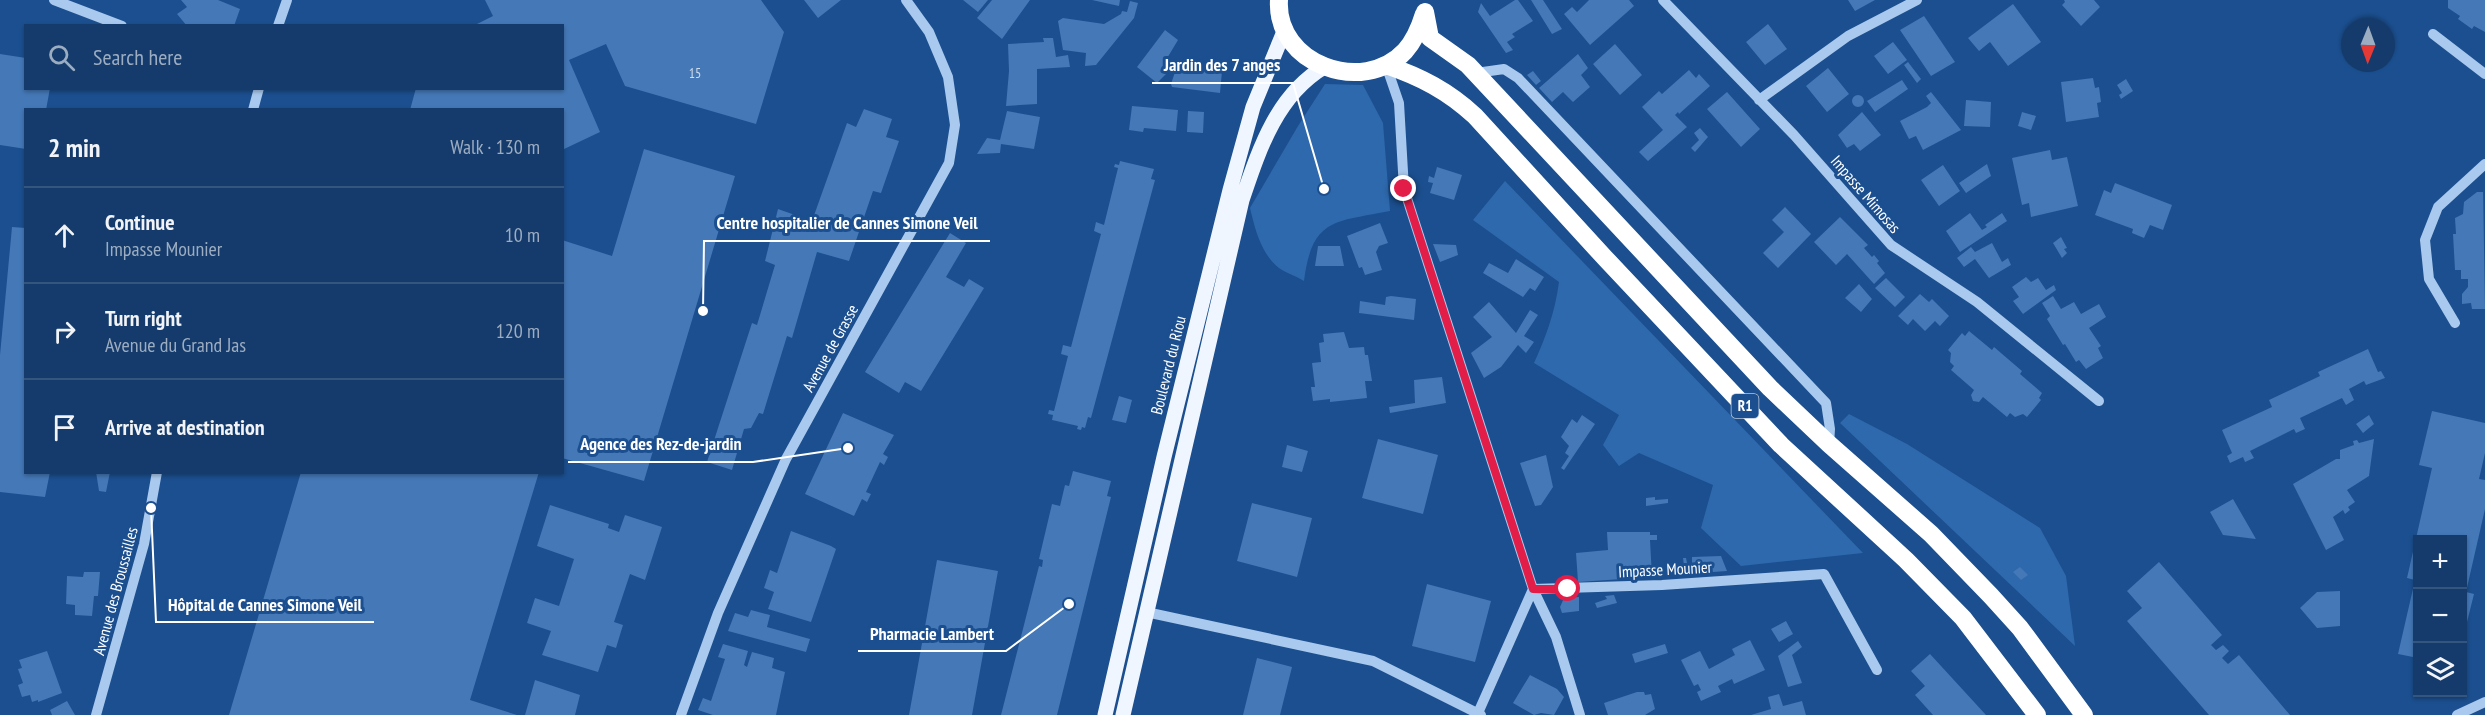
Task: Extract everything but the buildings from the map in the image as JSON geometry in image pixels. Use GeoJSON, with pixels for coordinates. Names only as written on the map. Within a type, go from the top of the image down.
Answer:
{"type":"FeatureCollection","features":[{"type":"Feature","properties":{"kind":"highway"},"geometry":{"type":"LineString","coordinates":[[1280,0],[1285,29],[1294,45],[1308,58],[1324,67],[1345,73],[1366,72],[1386,65],[1404,52],[1418,33],[1425,6]]}},
{"type":"Feature","properties":{"kind":"highway","name":"R1"},"geometry":{"type":"LineString","coordinates":[[1425,6],[1430,38],[1476,73],[1770,388],[1829,444],[1931,534],[2020,628],[2084,715]]}},
{"type":"Feature","properties":{"kind":"highway","name":"R1"},"geometry":{"type":"LineString","coordinates":[[1386,65],[1437,86],[1453,96],[1475,116],[1781,445],[1906,560],[1963,618],[2037,715]]}},
{"type":"Feature","properties":{"kind":"main road","name":"Boulevard du Riou"},"geometry":{"type":"LineString","coordinates":[[1105,715],[1164,457],[1230,190],[1253,107],[1285,29]]}},
{"type":"Feature","properties":{"kind":"main road","name":"Boulevard du Riou"},"geometry":{"type":"LineString","coordinates":[[1123,715],[1242,200],[1255,161],[1274,118],[1297,87],[1324,67]]}},
{"type":"Feature","properties":{"kind":"street"},"geometry":{"type":"LineString","coordinates":[[54,0],[117,24]]}},
{"type":"Feature","properties":{"kind":"street"},"geometry":{"type":"LineString","coordinates":[[279,24],[286,0]]}},
{"type":"Feature","properties":{"kind":"street","name":"Avenue de Grasse"},"geometry":{"type":"LineString","coordinates":[[681,715],[718,613],[786,459],[949,164],[956,125],[948,77],[929,32],[906,0]]}},
{"type":"Feature","properties":{"kind":"street","name":"Impasse Mimosas"},"geometry":{"type":"LineString","coordinates":[[1664,0],[1794,135],[1891,245],[1977,302],[2099,401]]}},
{"type":"Feature","properties":{"kind":"street"},"geometry":{"type":"LineString","coordinates":[[1759,100],[1848,36],[1917,0]]}},
{"type":"Feature","properties":{"kind":"street"},"geometry":{"type":"LineString","coordinates":[[2433,34],[2485,74]]}},
{"type":"Feature","properties":{"kind":"street"},"geometry":{"type":"LineString","coordinates":[[1386,65],[1399,104],[1404,189],[1533,589],[1556,637],[1580,715]]}},
{"type":"Feature","properties":{"kind":"street"},"geometry":{"type":"LineString","coordinates":[[1476,73],[1504,69],[1518,78],[1826,404],[1830,429],[1829,444]]}},
{"type":"Feature","properties":{"kind":"street"},"geometry":{"type":"LineString","coordinates":[[254,108],[258,90]]}},
{"type":"Feature","properties":{"kind":"street"},"geometry":{"type":"LineString","coordinates":[[2455,323],[2428,279],[2425,240],[2438,207],[2485,164]]}},
{"type":"Feature","properties":{"kind":"street","name":"Avenue des Broussailles"},"geometry":{"type":"LineString","coordinates":[[96,715],[144,544],[158,474]]}},
{"type":"Feature","properties":{"kind":"street","name":"Impasse Mounier"},"geometry":{"type":"LineString","coordinates":[[1533,589],[1662,585],[1824,574],[1877,670]]}},
{"type":"Feature","properties":{"kind":"street"},"geometry":{"type":"LineString","coordinates":[[1146,612],[1373,661],[1479,714],[1533,589]]}},
{"type":"Feature","properties":{"kind":"street"},"geometry":{"type":"LineString","coordinates":[[2457,715],[2485,702]]}},
{"type":"Feature","properties":{"kind":"shaded area"},"geometry":{"type":"Polygon","coordinates":[[[1325,84],[1363,85],[1383,123],[1390,211],[1341,221],[1320,234],[1313,245],[1304,281],[1279,268],[1268,256],[1257,233],[1250,208],[1325,84]]]}},
{"type":"Feature","properties":{"kind":"shaded area"},"geometry":{"type":"Polygon","coordinates":[[[1505,181],[1863,553],[1741,566],[1701,528],[1713,485],[1639,453],[1619,466],[1603,445],[1619,415],[1534,363],[1550,324],[1559,282],[1473,220],[1505,181]]]}},
{"type":"Feature","properties":{"kind":"shaded area"},"geometry":{"type":"Polygon","coordinates":[[[1849,414],[1907,444],[2040,528],[2066,576],[2075,646],[1840,423],[1849,414]]]}},
{"type":"Feature","properties":{"kind":"place","name":"Jardin des 7 anges"},"geometry":{"type":"Point","coordinates":[1324,189]}},
{"type":"Feature","properties":{"kind":"place","name":"Centre hospitalier de Cannes Simone Veil"},"geometry":{"type":"Point","coordinates":[703,311]}},
{"type":"Feature","properties":{"kind":"place","name":"Agence des Rez-de-jardin"},"geometry":{"type":"Point","coordinates":[848,448]}},
{"type":"Feature","properties":{"kind":"place","name":"Hôpital de Cannes Simone Veil"},"geometry":{"type":"Point","coordinates":[151,508]}},
{"type":"Feature","properties":{"kind":"place","name":"Pharmacie Lambert"},"geometry":{"type":"Point","coordinates":[1069,604]}},
{"type":"Feature","properties":{"kind":"route"},"geometry":{"type":"LineString","coordinates":[[1404,189],[1533,589],[1568,589]]}}]}
